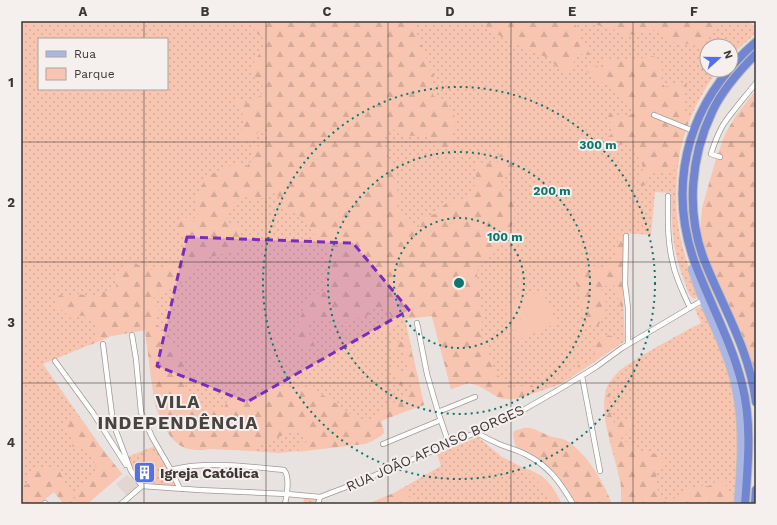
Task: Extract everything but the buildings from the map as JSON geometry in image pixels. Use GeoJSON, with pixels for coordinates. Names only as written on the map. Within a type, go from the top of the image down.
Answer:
{"type":"FeatureCollection","features":[{"type":"Feature","properties":{"kind":"highway"},"geometry":{"type":"LineString","coordinates":[[739,54],[748,45],[756,42]]}},
{"type":"Feature","properties":{"kind":"highway"},"geometry":{"type":"LineString","coordinates":[[739,58],[756,42]]}},
{"type":"Feature","properties":{"kind":"highway"},"geometry":{"type":"LineString","coordinates":[[756,54],[734,78],[712,111],[699,146],[693,184],[693,200],[696,225],[703,255],[740,340],[752,377],[756,402]]}},
{"type":"Feature","properties":{"kind":"highway"},"geometry":{"type":"LineString","coordinates":[[692,268],[682,231],[680,215],[679,195],[682,171],[691,130],[708,94],[719,78]]}},
{"type":"Feature","properties":{"kind":"highway"},"geometry":{"type":"LineString","coordinates":[[723,78],[714,89],[693,130],[683,176],[683,201],[686,230],[692,254],[731,349],[738,368],[744,394],[748,438],[745,504]]}},
{"type":"Feature","properties":{"kind":"highway"},"geometry":{"type":"LineString","coordinates":[[755,504],[756,490]]}},
{"type":"Feature","properties":{"kind":"main road"},"geometry":{"type":"LineString","coordinates":[[692,268],[703,300],[728,360],[736,387],[742,442],[738,504]]}},
{"type":"Feature","properties":{"kind":"street"},"geometry":{"type":"LineString","coordinates":[[720,157],[711,154],[716,140],[723,126],[734,110],[756,83]]}},
{"type":"Feature","properties":{"kind":"street"},"geometry":{"type":"LineString","coordinates":[[654,115],[691,130]]}},
{"type":"Feature","properties":{"kind":"street"},"geometry":{"type":"LineString","coordinates":[[668,196],[669,248],[677,278],[690,308]]}},
{"type":"Feature","properties":{"kind":"street"},"geometry":{"type":"LineString","coordinates":[[626,236],[625,284],[628,308],[628,344]]}},
{"type":"Feature","properties":{"kind":"street","name":"RUA JOÃO AFONSO BORGES"},"geometry":{"type":"LineString","coordinates":[[142,486],[320,497],[477,433],[522,412],[582,376],[628,344],[703,300]]}},
{"type":"Feature","properties":{"kind":"street"},"geometry":{"type":"LineString","coordinates":[[416,323],[438,412],[449,444]]}},
{"type":"Feature","properties":{"kind":"street"},"geometry":{"type":"LineString","coordinates":[[132,335],[143,419],[180,489]]}},
{"type":"Feature","properties":{"kind":"street"},"geometry":{"type":"LineString","coordinates":[[103,344],[113,423],[130,471]]}},
{"type":"Feature","properties":{"kind":"street"},"geometry":{"type":"LineString","coordinates":[[54,361],[93,413],[130,471],[142,486],[121,504]]}},
{"type":"Feature","properties":{"kind":"street"},"geometry":{"type":"LineString","coordinates":[[582,376],[600,471]]}},
{"type":"Feature","properties":{"kind":"street"},"geometry":{"type":"LineString","coordinates":[[438,412],[475,397]]}},
{"type":"Feature","properties":{"kind":"street"},"geometry":{"type":"LineString","coordinates":[[383,444],[441,420]]}},
{"type":"Feature","properties":{"kind":"street"},"geometry":{"type":"LineString","coordinates":[[477,433],[499,444],[524,453],[543,465],[559,481],[574,504]]}},
{"type":"Feature","properties":{"kind":"street"},"geometry":{"type":"LineString","coordinates":[[171,470],[193,466],[218,465],[284,470],[287,474],[287,494],[285,504]]}},
{"type":"Feature","properties":{"kind":"street"},"geometry":{"type":"LineString","coordinates":[[318,504],[320,497]]}},
{"type":"Feature","properties":{"kind":"highlighted area"},"geometry":{"type":"Polygon","coordinates":[[[187,237],[353,243],[409,310],[247,402],[157,366],[187,237]]]}},
{"type":"Feature","properties":{"kind":"shaded area"},"geometry":{"type":"Polygon","coordinates":[[[127,475],[138,485],[127,496],[116,484],[127,475]]]}},
{"type":"Feature","properties":{"kind":"green space"},"geometry":{"type":"Polygon","coordinates":[[[21,21],[747,21],[751,23],[755,29],[753,36],[739,48],[739,38],[699,38],[699,78],[712,78],[695,108],[685,133],[680,151],[676,191],[680,234],[698,293],[696,298],[692,298],[688,292],[675,250],[672,227],[671,193],[655,192],[651,235],[623,233],[625,341],[561,384],[523,397],[503,399],[479,386],[469,383],[451,389],[432,316],[405,319],[424,405],[381,421],[384,433],[365,444],[279,453],[212,449],[198,450],[180,445],[169,434],[162,423],[154,399],[145,330],[111,336],[43,364],[100,446],[122,474],[87,504],[64,504],[54,492],[39,504],[21,504],[21,21]]]}},
{"type":"Feature","properties":{"kind":"green space"},"geometry":{"type":"Polygon","coordinates":[[[250,21],[417,21],[416,29],[418,37],[425,52],[428,65],[434,76],[432,84],[433,95],[441,98],[449,104],[456,123],[451,133],[452,145],[444,150],[441,150],[427,134],[419,136],[401,134],[393,129],[384,138],[386,150],[393,171],[394,184],[399,192],[397,204],[401,215],[410,225],[417,227],[421,226],[422,225],[419,224],[424,217],[435,214],[445,204],[470,196],[476,181],[476,163],[492,164],[498,162],[499,156],[502,152],[502,145],[507,144],[514,161],[514,167],[503,179],[500,185],[502,190],[507,193],[513,201],[514,221],[510,229],[503,237],[499,248],[478,270],[477,277],[483,314],[481,334],[482,340],[489,352],[496,373],[505,383],[512,387],[519,388],[529,384],[533,386],[536,392],[513,399],[505,399],[496,396],[473,383],[464,384],[451,389],[432,316],[401,320],[391,327],[388,334],[381,340],[387,324],[392,320],[389,312],[382,307],[375,309],[366,317],[361,317],[348,322],[320,321],[315,318],[310,323],[308,328],[309,336],[314,343],[314,346],[302,347],[298,345],[295,337],[296,326],[308,298],[311,295],[325,291],[331,268],[331,256],[326,246],[315,236],[309,224],[300,215],[287,209],[280,198],[273,193],[258,200],[243,196],[235,201],[227,212],[226,217],[232,225],[240,228],[238,248],[234,251],[210,257],[196,264],[178,286],[155,296],[154,303],[159,309],[156,317],[157,326],[168,334],[174,347],[181,348],[180,357],[183,359],[184,364],[183,378],[186,388],[195,403],[208,418],[210,408],[216,407],[223,411],[229,399],[276,386],[291,388],[300,386],[315,390],[340,406],[359,422],[365,422],[373,419],[384,408],[404,399],[412,387],[410,383],[401,386],[399,385],[391,368],[393,365],[398,367],[401,375],[408,367],[407,360],[401,350],[394,349],[391,343],[393,339],[399,343],[408,337],[424,405],[381,421],[384,432],[381,436],[374,440],[365,444],[297,452],[300,446],[305,444],[307,439],[303,431],[300,431],[274,438],[251,451],[218,449],[195,450],[185,448],[179,445],[169,434],[158,413],[154,399],[145,330],[111,336],[88,346],[97,331],[97,324],[95,321],[89,320],[84,316],[67,318],[65,311],[58,309],[56,306],[57,298],[60,295],[66,296],[70,300],[78,294],[95,297],[104,291],[112,291],[116,287],[117,275],[128,260],[133,260],[138,265],[145,265],[151,270],[163,268],[185,257],[188,247],[178,223],[180,218],[192,219],[198,216],[196,200],[204,181],[211,174],[237,163],[243,164],[245,170],[249,163],[254,160],[252,146],[256,145],[262,147],[266,144],[270,132],[266,127],[260,130],[248,142],[244,144],[241,142],[240,137],[244,124],[244,118],[234,101],[237,99],[243,103],[252,102],[263,93],[264,90],[261,84],[254,77],[252,69],[255,60],[266,45],[262,37],[253,29],[250,21]]]}},
{"type":"Feature","properties":{"kind":"green space"},"geometry":{"type":"Polygon","coordinates":[[[482,21],[573,21],[580,33],[582,45],[585,44],[592,50],[589,55],[580,54],[575,58],[572,69],[562,71],[548,58],[521,45],[506,41],[499,35],[489,30],[482,21]]]}},
{"type":"Feature","properties":{"kind":"green space"},"geometry":{"type":"Polygon","coordinates":[[[592,21],[717,21],[716,27],[708,38],[699,38],[699,46],[671,42],[657,30],[641,31],[627,36],[622,36],[613,29],[597,25],[592,21]]]}},
{"type":"Feature","properties":{"kind":"green space"},"geometry":{"type":"Polygon","coordinates":[[[651,56],[656,57],[661,65],[662,81],[665,87],[674,84],[681,85],[687,83],[683,107],[690,120],[682,142],[677,167],[673,171],[669,172],[654,171],[648,176],[645,185],[643,186],[640,185],[638,181],[643,168],[635,153],[634,143],[632,142],[606,148],[607,139],[615,130],[608,118],[610,113],[613,112],[619,118],[638,112],[610,85],[601,82],[591,73],[586,72],[589,68],[595,65],[603,68],[604,60],[606,58],[619,61],[631,61],[651,56]]]}},
{"type":"Feature","properties":{"kind":"green space"},"geometry":{"type":"Polygon","coordinates":[[[756,90],[756,383],[749,354],[740,331],[719,291],[702,243],[700,230],[702,208],[725,134],[737,114],[756,90]]]}},
{"type":"Feature","properties":{"kind":"green space"},"geometry":{"type":"Polygon","coordinates":[[[617,226],[623,233],[623,309],[619,304],[616,290],[612,283],[602,288],[606,301],[606,309],[602,320],[597,327],[593,326],[582,310],[581,297],[575,282],[576,277],[583,269],[593,266],[603,268],[613,261],[619,239],[617,226]]]}},
{"type":"Feature","properties":{"kind":"green space"},"geometry":{"type":"Polygon","coordinates":[[[542,290],[557,323],[518,340],[504,307],[542,290]]]}},
{"type":"Feature","properties":{"kind":"green space"},"geometry":{"type":"Polygon","coordinates":[[[704,305],[726,359],[734,397],[737,429],[737,455],[734,504],[621,504],[620,480],[608,435],[604,407],[607,387],[616,374],[625,366],[701,323],[695,309],[704,305]]]}},
{"type":"Feature","properties":{"kind":"green space"},"geometry":{"type":"Polygon","coordinates":[[[605,335],[612,336],[618,345],[573,376],[574,370],[579,363],[589,363],[592,361],[592,357],[595,354],[595,348],[592,340],[598,340],[605,335]]]}},
{"type":"Feature","properties":{"kind":"green space"},"geometry":{"type":"Polygon","coordinates":[[[607,389],[610,396],[609,409],[614,423],[627,419],[631,419],[632,421],[630,431],[619,440],[627,442],[637,452],[664,455],[665,458],[656,480],[657,489],[663,499],[678,498],[687,489],[693,489],[700,486],[713,486],[715,481],[718,479],[725,483],[729,492],[735,498],[734,504],[621,504],[621,481],[607,429],[605,399],[607,389]]]}},
{"type":"Feature","properties":{"kind":"green space"},"geometry":{"type":"Polygon","coordinates":[[[78,414],[122,474],[87,504],[64,504],[54,492],[39,504],[21,504],[21,486],[29,484],[28,476],[31,471],[42,467],[48,467],[60,472],[65,484],[73,494],[72,498],[78,499],[79,498],[76,494],[89,476],[97,472],[97,469],[89,454],[84,450],[72,446],[74,439],[72,435],[69,431],[61,427],[62,425],[70,422],[78,414]]]}},
{"type":"Feature","properties":{"kind":"green space"},"geometry":{"type":"Polygon","coordinates":[[[524,428],[533,429],[549,436],[563,439],[573,445],[584,456],[596,473],[612,504],[576,504],[551,468],[516,447],[513,434],[514,431],[524,428]]]}},
{"type":"Feature","properties":{"kind":"green space"},"geometry":{"type":"Polygon","coordinates":[[[478,437],[502,457],[522,467],[535,478],[547,492],[554,504],[368,504],[394,493],[441,466],[437,454],[478,437]]]}},
{"type":"Feature","properties":{"kind":"green space"},"geometry":{"type":"Polygon","coordinates":[[[155,446],[177,486],[145,483],[130,464],[127,457],[155,446]]]}},
{"type":"Feature","properties":{"kind":"green space"},"geometry":{"type":"Polygon","coordinates":[[[152,449],[163,466],[152,472],[141,456],[152,449]]]}},
{"type":"Feature","properties":{"kind":"green space"},"geometry":{"type":"Polygon","coordinates":[[[522,467],[542,476],[551,485],[562,504],[554,504],[540,484],[522,467]]]}},
{"type":"Feature","properties":{"kind":"green space"},"geometry":{"type":"Polygon","coordinates":[[[406,487],[410,497],[416,504],[368,504],[394,493],[406,487]]]}},
{"type":"Feature","properties":{"kind":"green space"},"geometry":{"type":"Polygon","coordinates":[[[304,498],[317,499],[316,504],[303,504],[304,498]]]}},
{"type":"Feature","properties":{"kind":"place","name":"Igreja Católica"},"geometry":{"type":"Point","coordinates":[144,473]}},
{"type":"Feature","properties":{"kind":"district","name":"VILA INDEPENDÊNCIA"},"geometry":{"type":"Point","coordinates":[178,412]}}]}
